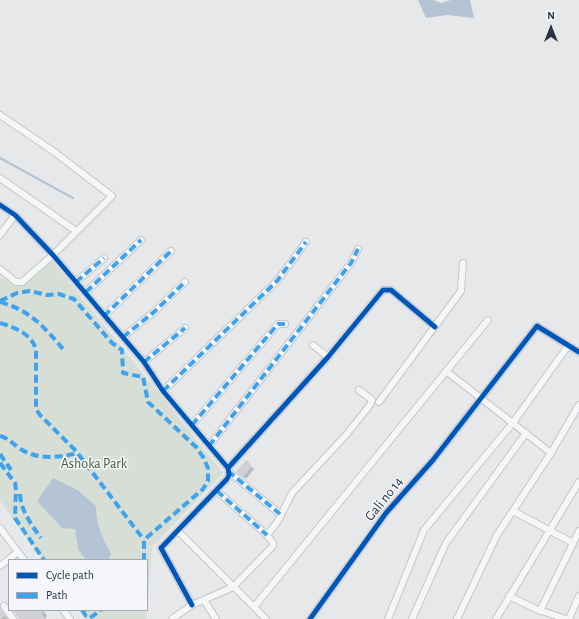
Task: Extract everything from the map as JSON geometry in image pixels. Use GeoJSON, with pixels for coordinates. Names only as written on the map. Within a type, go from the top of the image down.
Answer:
{"type":"FeatureCollection","features":[{"type":"Feature","properties":{"kind":"street"},"geometry":{"type":"LineString","coordinates":[[0,115],[53,151],[112,196],[53,255],[20,283],[16,282],[0,269]]}},
{"type":"Feature","properties":{"kind":"street"},"geometry":{"type":"LineString","coordinates":[[0,178],[76,231]]}},
{"type":"Feature","properties":{"kind":"street"},"geometry":{"type":"LineString","coordinates":[[0,205],[15,215],[86,292],[104,316],[144,362],[163,391],[228,469],[280,514]]}},
{"type":"Feature","properties":{"kind":"street"},"geometry":{"type":"LineString","coordinates":[[0,235],[15,215]]}},
{"type":"Feature","properties":{"kind":"street"},"geometry":{"type":"LineString","coordinates":[[86,292],[141,240]]}},
{"type":"Feature","properties":{"kind":"street"},"geometry":{"type":"LineString","coordinates":[[163,391],[277,281],[306,242]]}},
{"type":"Feature","properties":{"kind":"street"},"geometry":{"type":"LineString","coordinates":[[209,446],[351,263],[358,249]]}},
{"type":"Feature","properties":{"kind":"street"},"geometry":{"type":"LineString","coordinates":[[104,316],[172,251]]}},
{"type":"Feature","properties":{"kind":"street"},"geometry":{"type":"LineString","coordinates":[[76,282],[104,258]]}},
{"type":"Feature","properties":{"kind":"street"},"geometry":{"type":"LineString","coordinates":[[379,402],[461,291],[463,263]]}},
{"type":"Feature","properties":{"kind":"street"},"geometry":{"type":"LineString","coordinates":[[123,337],[154,312],[185,282]]}},
{"type":"Feature","properties":{"kind":"street"},"geometry":{"type":"LineString","coordinates":[[192,605],[160,548],[228,478],[228,469],[328,357],[380,293],[386,289],[391,290],[435,327]]}},
{"type":"Feature","properties":{"kind":"street"},"geometry":{"type":"LineString","coordinates":[[254,607],[488,320]]}},
{"type":"Feature","properties":{"kind":"street"},"geometry":{"type":"LineString","coordinates":[[192,425],[278,324],[285,324]]}},
{"type":"Feature","properties":{"kind":"street","name":"Gali no 14"},"geometry":{"type":"LineString","coordinates":[[310,619],[386,513],[433,460],[482,399],[537,326],[568,346]]}},
{"type":"Feature","properties":{"kind":"street"},"geometry":{"type":"LineString","coordinates":[[144,362],[185,328]]}},
{"type":"Feature","properties":{"kind":"street"},"geometry":{"type":"LineString","coordinates":[[313,345],[328,357]]}},
{"type":"Feature","properties":{"kind":"street"},"geometry":{"type":"LineString","coordinates":[[388,619],[424,530],[512,424],[568,346],[579,352]]}},
{"type":"Feature","properties":{"kind":"street"},"geometry":{"type":"LineString","coordinates":[[446,371],[551,453]]}},
{"type":"Feature","properties":{"kind":"street"},"geometry":{"type":"LineString","coordinates":[[267,535],[278,521],[280,514],[292,493],[346,435],[370,405],[372,400],[359,390]]}},
{"type":"Feature","properties":{"kind":"street"},"geometry":{"type":"LineString","coordinates":[[457,619],[497,535],[551,453],[579,405]]}},
{"type":"Feature","properties":{"kind":"street"},"geometry":{"type":"LineString","coordinates":[[412,619],[446,543],[526,433]]}},
{"type":"Feature","properties":{"kind":"street"},"geometry":{"type":"LineString","coordinates":[[496,619],[508,596],[579,482]]}},
{"type":"Feature","properties":{"kind":"street"},"geometry":{"type":"LineString","coordinates":[[172,619],[192,605],[234,587],[272,548],[273,543],[267,535],[217,490]]}},
{"type":"Feature","properties":{"kind":"street"},"geometry":{"type":"LineString","coordinates":[[513,511],[573,542]]}},
{"type":"Feature","properties":{"kind":"street"},"geometry":{"type":"LineString","coordinates":[[0,528],[23,559]]}},
{"type":"Feature","properties":{"kind":"street"},"geometry":{"type":"LineString","coordinates":[[178,531],[266,619]]}},
{"type":"Feature","properties":{"kind":"street"},"geometry":{"type":"LineString","coordinates":[[540,611],[579,531]]}},
{"type":"Feature","properties":{"kind":"street"},"geometry":{"type":"LineString","coordinates":[[9,559],[18,552]]}},
{"type":"Feature","properties":{"kind":"street"},"geometry":{"type":"LineString","coordinates":[[0,566],[8,560]]}},
{"type":"Feature","properties":{"kind":"street"},"geometry":{"type":"LineString","coordinates":[[508,596],[540,611],[568,619],[579,596]]}},
{"type":"Feature","properties":{"kind":"street"},"geometry":{"type":"LineString","coordinates":[[204,600],[216,619]]}},
{"type":"Feature","properties":{"kind":"street"},"geometry":{"type":"LineString","coordinates":[[4,606],[13,619]]}},
{"type":"Feature","properties":{"kind":"street"},"geometry":{"type":"LineString","coordinates":[[64,611],[70,619]]}},
{"type":"Feature","properties":{"kind":"green space","name":"Ashoka Park"},"geometry":{"type":"Polygon","coordinates":[[[52,261],[223,473],[152,547],[148,595],[148,559],[42,559],[0,501],[0,277],[20,286],[52,261]]]}},
{"type":"Feature","properties":{"kind":"green space"},"geometry":{"type":"Polygon","coordinates":[[[80,611],[147,611],[146,619],[86,619],[80,611]]]}},
{"type":"Feature","properties":{"kind":"water"},"geometry":{"type":"Polygon","coordinates":[[[418,0],[433,0],[441,3],[451,0],[470,0],[474,18],[447,15],[426,18],[418,0]]]}},
{"type":"Feature","properties":{"kind":"water"},"geometry":{"type":"Polygon","coordinates":[[[53,478],[79,491],[96,506],[100,531],[111,554],[108,559],[85,559],[78,549],[75,529],[62,528],[37,501],[53,478]]]}},
{"type":"Feature","properties":{"kind":"building"},"geometry":{"type":"Polygon","coordinates":[[[246,460],[252,466],[243,477],[236,472],[246,460]]]}},
{"type":"Feature","properties":{"kind":"building"},"geometry":{"type":"Polygon","coordinates":[[[0,608],[5,616],[1,619],[0,619],[0,608]]]}},
{"type":"Feature","properties":{"kind":"building"},"geometry":{"type":"Polygon","coordinates":[[[14,611],[45,611],[42,614],[45,619],[20,619],[14,611]]]}},
{"type":"Feature","properties":{"kind":"waterway"},"geometry":{"type":"LineString","coordinates":[[0,158],[73,198]]}},
{"type":"Feature","properties":{"kind":"marked path"},"geometry":{"type":"LineString","coordinates":[[86,292],[141,240]]}},
{"type":"Feature","properties":{"kind":"marked path"},"geometry":{"type":"LineString","coordinates":[[163,391],[277,281],[306,242]]}},
{"type":"Feature","properties":{"kind":"marked path"},"geometry":{"type":"LineString","coordinates":[[209,446],[351,263],[358,249]]}},
{"type":"Feature","properties":{"kind":"marked path"},"geometry":{"type":"LineString","coordinates":[[104,316],[171,251]]}},
{"type":"Feature","properties":{"kind":"marked path"},"geometry":{"type":"LineString","coordinates":[[76,282],[104,258]]}},
{"type":"Feature","properties":{"kind":"marked path"},"geometry":{"type":"LineString","coordinates":[[123,337],[154,312],[185,282]]}},
{"type":"Feature","properties":{"kind":"marked path"},"geometry":{"type":"LineString","coordinates":[[0,301],[17,293],[30,291],[47,295],[59,294],[74,299],[112,343],[122,350],[123,373],[143,377],[148,402],[196,447],[203,457],[208,468],[208,481],[203,489],[144,540],[144,559]]}},
{"type":"Feature","properties":{"kind":"marked path"},"geometry":{"type":"LineString","coordinates":[[0,302],[20,310],[36,320],[64,350]]}},
{"type":"Feature","properties":{"kind":"marked path"},"geometry":{"type":"LineString","coordinates":[[0,323],[22,332],[30,339],[36,349],[36,409],[40,415],[76,451],[144,540]]}},
{"type":"Feature","properties":{"kind":"marked path"},"geometry":{"type":"LineString","coordinates":[[192,425],[278,324],[285,324]]}},
{"type":"Feature","properties":{"kind":"marked path"},"geometry":{"type":"LineString","coordinates":[[144,362],[185,328]]}},
{"type":"Feature","properties":{"kind":"marked path"},"geometry":{"type":"LineString","coordinates":[[0,436],[8,439],[19,448],[33,455],[55,457],[78,453]]}},
{"type":"Feature","properties":{"kind":"marked path"},"geometry":{"type":"LineString","coordinates":[[0,454],[11,470]]}},
{"type":"Feature","properties":{"kind":"marked path"},"geometry":{"type":"LineString","coordinates":[[0,463],[15,483],[15,518],[43,559]]}},
{"type":"Feature","properties":{"kind":"marked path"},"geometry":{"type":"LineString","coordinates":[[228,471],[280,514]]}},
{"type":"Feature","properties":{"kind":"marked path"},"geometry":{"type":"LineString","coordinates":[[217,491],[267,535]]}},
{"type":"Feature","properties":{"kind":"marked path"},"geometry":{"type":"LineString","coordinates":[[20,494],[24,512],[41,538]]}},
{"type":"Feature","properties":{"kind":"marked path"},"geometry":{"type":"LineString","coordinates":[[83,611],[86,616],[90,618],[100,611]]}},
{"type":"Feature","properties":{"kind":"cycle path"},"geometry":{"type":"LineString","coordinates":[[0,205],[15,215],[53,255],[144,362],[163,391],[228,468],[229,475],[227,479],[161,548],[192,605]]}},
{"type":"Feature","properties":{"kind":"cycle path"},"geometry":{"type":"LineString","coordinates":[[228,468],[328,357],[383,290],[391,290],[435,327]]}},
{"type":"Feature","properties":{"kind":"cycle path"},"geometry":{"type":"LineString","coordinates":[[310,619],[386,513],[433,460],[537,326],[579,352]]}}]}
